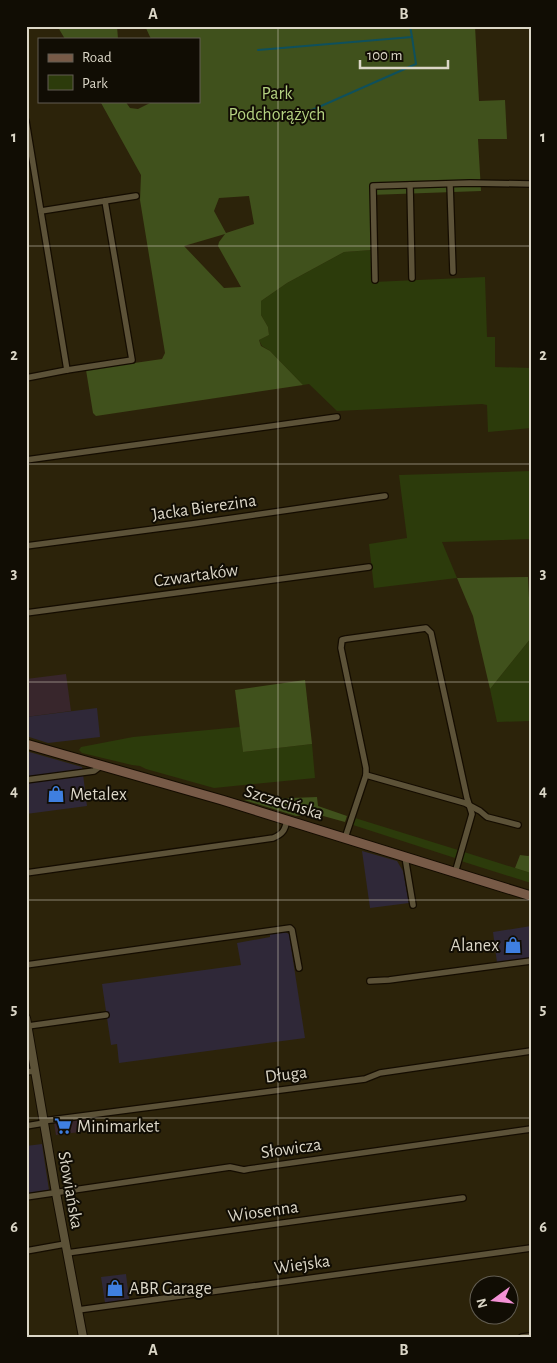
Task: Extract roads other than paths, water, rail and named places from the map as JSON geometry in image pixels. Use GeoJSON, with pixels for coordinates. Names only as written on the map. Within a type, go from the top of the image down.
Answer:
{"type":"FeatureCollection","features":[{"type":"Feature","properties":{"kind":"main road","name":"Szczecińska"},"geometry":{"type":"LineString","coordinates":[[26,744],[287,820],[531,896]]}},
{"type":"Feature","properties":{"kind":"street"},"geometry":{"type":"LineString","coordinates":[[26,121],[67,370]]}},
{"type":"Feature","properties":{"kind":"street"},"geometry":{"type":"LineString","coordinates":[[450,184],[453,272]]}},
{"type":"Feature","properties":{"kind":"street"},"geometry":{"type":"LineString","coordinates":[[375,280],[373,186],[531,184]]}},
{"type":"Feature","properties":{"kind":"street"},"geometry":{"type":"LineString","coordinates":[[410,185],[412,278]]}},
{"type":"Feature","properties":{"kind":"street"},"geometry":{"type":"LineString","coordinates":[[41,211],[136,196]]}},
{"type":"Feature","properties":{"kind":"street"},"geometry":{"type":"LineString","coordinates":[[26,378],[132,360],[105,201]]}},
{"type":"Feature","properties":{"kind":"street"},"geometry":{"type":"LineString","coordinates":[[26,460],[337,417]]}},
{"type":"Feature","properties":{"kind":"street","name":"Jacka Bierezina"},"geometry":{"type":"LineString","coordinates":[[26,546],[385,496]]}},
{"type":"Feature","properties":{"kind":"street","name":"Czwartaków"},"geometry":{"type":"LineString","coordinates":[[26,613],[369,568]]}},
{"type":"Feature","properties":{"kind":"street"},"geometry":{"type":"LineString","coordinates":[[346,838],[366,775],[341,648],[342,640],[426,628],[431,633],[470,807],[471,818],[455,872]]}},
{"type":"Feature","properties":{"kind":"street"},"geometry":{"type":"LineString","coordinates":[[26,780],[94,771],[102,765]]}},
{"type":"Feature","properties":{"kind":"street"},"geometry":{"type":"LineString","coordinates":[[366,775],[465,803],[487,817],[518,825]]}},
{"type":"Feature","properties":{"kind":"street"},"geometry":{"type":"LineString","coordinates":[[26,873],[273,838],[280,836],[285,830],[287,820]]}},
{"type":"Feature","properties":{"kind":"street"},"geometry":{"type":"LineString","coordinates":[[405,857],[413,905]]}},
{"type":"Feature","properties":{"kind":"street"},"geometry":{"type":"LineString","coordinates":[[26,965],[290,928],[292,930],[299,968]]}},
{"type":"Feature","properties":{"kind":"street"},"geometry":{"type":"LineString","coordinates":[[370,981],[531,961]]}},
{"type":"Feature","properties":{"kind":"street"},"geometry":{"type":"LineString","coordinates":[[27,1022],[106,1015]]}},
{"type":"Feature","properties":{"kind":"street","name":"Słowiańska"},"geometry":{"type":"LineString","coordinates":[[27,1022],[30,1071],[43,1122],[83,1337]]}},
{"type":"Feature","properties":{"kind":"street","name":"Długa"},"geometry":{"type":"LineString","coordinates":[[26,1126],[43,1122],[365,1079],[380,1073],[531,1051]]}},
{"type":"Feature","properties":{"kind":"street","name":"Słowicza"},"geometry":{"type":"LineString","coordinates":[[26,1197],[230,1167],[244,1170],[531,1129]]}},
{"type":"Feature","properties":{"kind":"street","name":"Wiosenna"},"geometry":{"type":"LineString","coordinates":[[26,1251],[66,1249],[463,1198]]}},
{"type":"Feature","properties":{"kind":"street","name":"Wiejska"},"geometry":{"type":"LineString","coordinates":[[78,1310],[531,1248]]}},
{"type":"Feature","properties":{"kind":"street"},"geometry":{"type":"LineString","coordinates":[[522,1337],[531,1336]]}},
{"type":"Feature","properties":{"kind":"waterway"},"geometry":{"type":"LineString","coordinates":[[258,50],[412,37],[410,26]]}},
{"type":"Feature","properties":{"kind":"waterway"},"geometry":{"type":"LineString","coordinates":[[294,118],[416,64],[412,37]]}},
{"type":"Feature","properties":{"kind":"place","name":"Metalex"},"geometry":{"type":"Point","coordinates":[56,794]}},
{"type":"Feature","properties":{"kind":"place","name":"Alanex"},"geometry":{"type":"Point","coordinates":[513,945]}},
{"type":"Feature","properties":{"kind":"place","name":"Minimarket"},"geometry":{"type":"Point","coordinates":[63,1126]}},
{"type":"Feature","properties":{"kind":"place","name":"ABR Garage"},"geometry":{"type":"Point","coordinates":[115,1288]}},
{"type":"Feature","properties":{"kind":"park label","name":"Park Podchorążych"},"geometry":{"type":"Point","coordinates":[277,104]}}]}
